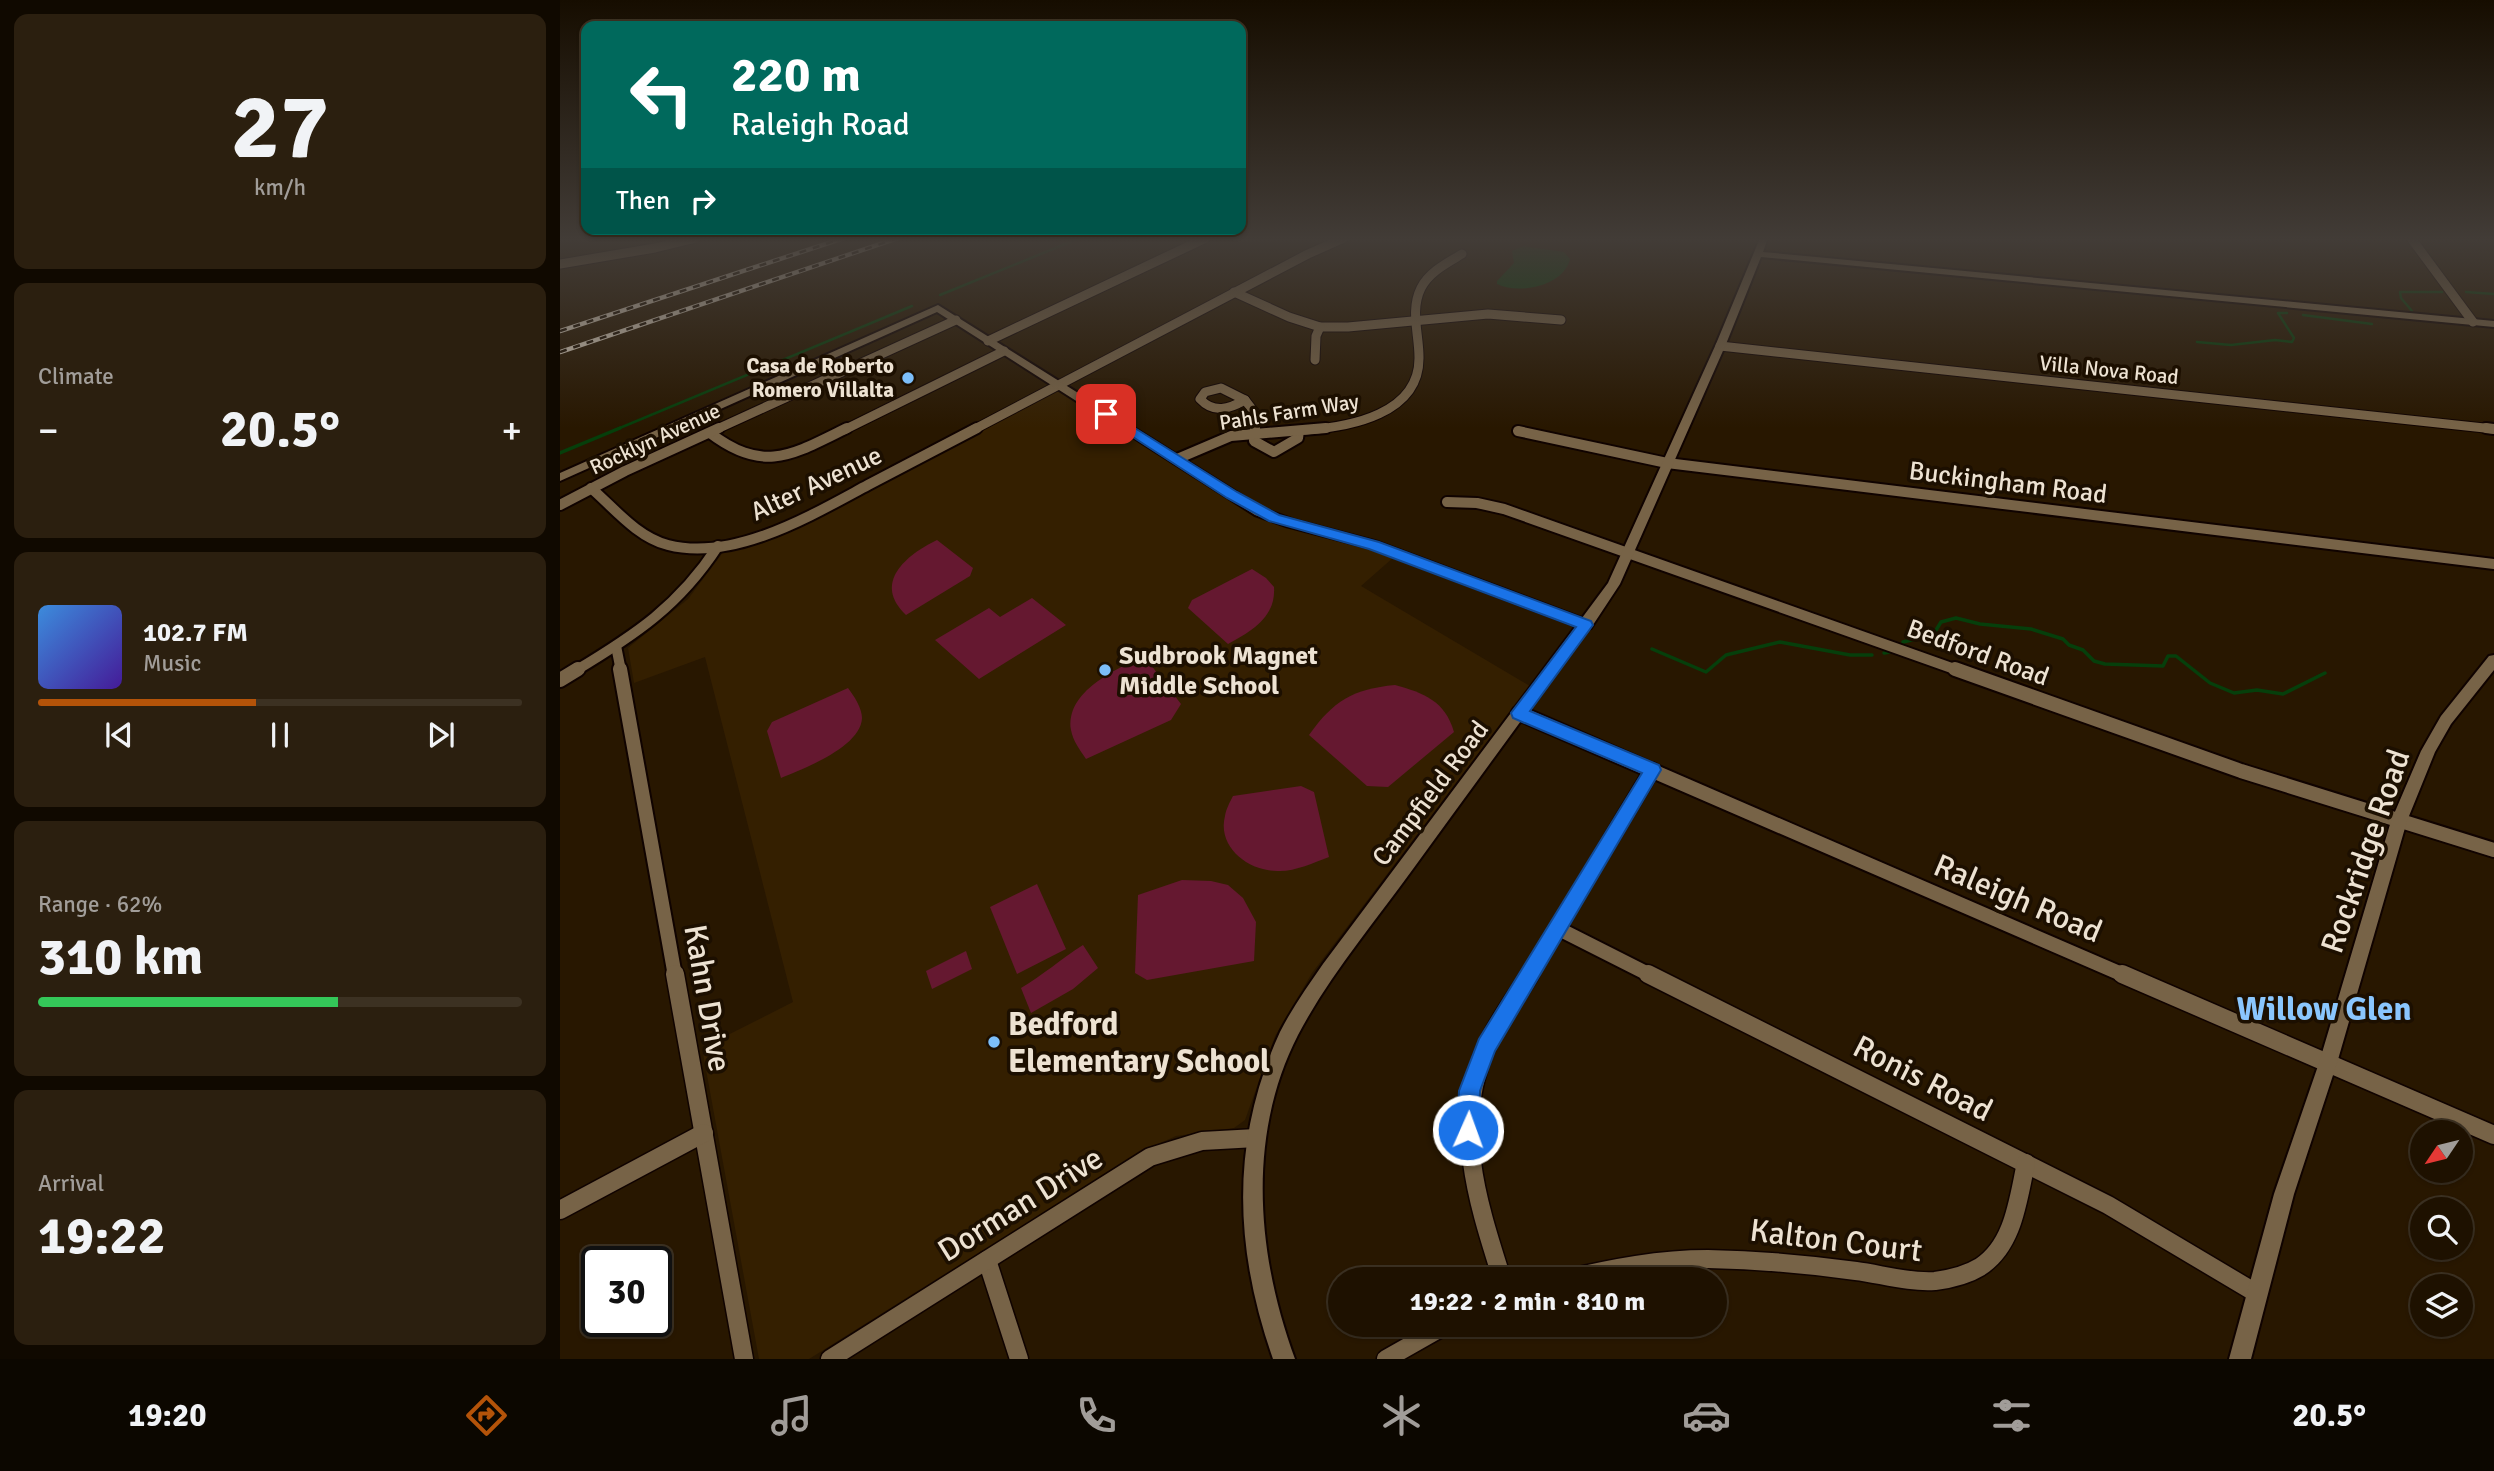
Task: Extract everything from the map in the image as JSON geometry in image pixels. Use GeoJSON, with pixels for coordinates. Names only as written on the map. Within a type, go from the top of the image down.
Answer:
{"type":"FeatureCollection","features":[{"type":"Feature","properties":{"kind":"street"},"geometry":{"type":"LineString","coordinates":[[988,341],[1072,301]]}},
{"type":"Feature","properties":{"kind":"street","name":"Alter Avenue"},"geometry":{"type":"LineString","coordinates":[[591,488],[651,538],[680,546],[718,546],[768,534],[804,519],[1216,301]]}},
{"type":"Feature","properties":{"kind":"street"},"geometry":{"type":"LineString","coordinates":[[1255,301],[1320,327],[1500,314],[1561,320]]}},
{"type":"Feature","properties":{"kind":"street","name":"Pahls Farm Way"},"geometry":{"type":"LineString","coordinates":[[1177,459],[1213,441],[1254,433],[1361,421],[1386,410],[1412,388],[1420,370],[1417,301]]}},
{"type":"Feature","properties":{"kind":"street","name":"Campfield Road"},"geometry":{"type":"LineString","coordinates":[[1284,1359],[1260,1282],[1253,1234],[1252,1185],[1256,1138],[1269,1084],[1287,1038],[1306,1003],[1614,584],[1738,301]]}},
{"type":"Feature","properties":{"kind":"street"},"geometry":{"type":"LineString","coordinates":[[2257,301],[2494,324]]}},
{"type":"Feature","properties":{"kind":"street"},"geometry":{"type":"LineString","coordinates":[[2458,301],[2473,322]]}},
{"type":"Feature","properties":{"kind":"street"},"geometry":{"type":"LineString","coordinates":[[560,477],[938,308],[1232,495],[1274,518],[1374,545],[1586,625]]}},
{"type":"Feature","properties":{"kind":"street","name":"Rocklyn Avenue"},"geometry":{"type":"LineString","coordinates":[[560,505],[591,488],[956,320]]}},
{"type":"Feature","properties":{"kind":"street"},"geometry":{"type":"LineString","coordinates":[[1315,360],[1316,336],[1320,327]]}},
{"type":"Feature","properties":{"kind":"street","name":"Villa Nova Road"},"geometry":{"type":"LineString","coordinates":[[1720,346],[2494,429]]}},
{"type":"Feature","properties":{"kind":"street"},"geometry":{"type":"LineString","coordinates":[[710,433],[730,449],[746,457],[789,454],[1004,351]]}},
{"type":"Feature","properties":{"kind":"street"},"geometry":{"type":"LineString","coordinates":[[1245,400],[1255,409],[1254,441],[1274,452],[1298,438],[1299,430]]}},
{"type":"Feature","properties":{"kind":"street","name":"Buckingham Road"},"geometry":{"type":"LineString","coordinates":[[1518,431],[1667,463],[2494,564]]}},
{"type":"Feature","properties":{"kind":"street","name":"Bedford Road"},"geometry":{"type":"LineString","coordinates":[[1447,502],[1490,505],[1629,552],[2241,771],[2494,849]]}},
{"type":"Feature","properties":{"kind":"street"},"geometry":{"type":"LineString","coordinates":[[560,680],[650,625],[695,582],[718,546]]}},
{"type":"Feature","properties":{"kind":"street","name":"Kahn Drive"},"geometry":{"type":"LineString","coordinates":[[616,646],[744,1359]]}},
{"type":"Feature","properties":{"kind":"street","name":"Rockridge Road"},"geometry":{"type":"LineString","coordinates":[[2240,1359],[2284,1194],[2328,1063],[2399,821],[2415,780],[2446,720],[2494,660]]}},
{"type":"Feature","properties":{"kind":"street","name":"Raleigh Road"},"geometry":{"type":"LineString","coordinates":[[1519,713],[2494,1135]]}},
{"type":"Feature","properties":{"kind":"street"},"geometry":{"type":"LineString","coordinates":[[1499,1267],[1472,1176],[1468,1145],[1470,1091],[1487,1046],[1653,770]]}},
{"type":"Feature","properties":{"kind":"street","name":"Ronis Road"},"geometry":{"type":"LineString","coordinates":[[1557,928],[2149,1227],[2256,1293]]}},
{"type":"Feature","properties":{"kind":"street"},"geometry":{"type":"LineString","coordinates":[[560,1210],[704,1133]]}},
{"type":"Feature","properties":{"kind":"street","name":"Dorman Drive"},"geometry":{"type":"LineString","coordinates":[[830,1359],[1150,1157],[1205,1139],[1256,1138]]}},
{"type":"Feature","properties":{"kind":"street","name":"Kalton Court"},"geometry":{"type":"LineString","coordinates":[[1622,1267],[1685,1258],[1733,1257],[1932,1282],[1956,1279],[1975,1271],[2003,1246],[2026,1163]]}},
{"type":"Feature","properties":{"kind":"street"},"geometry":{"type":"LineString","coordinates":[[987,1260],[1019,1359]]}},
{"type":"Feature","properties":{"kind":"street"},"geometry":{"type":"LineString","coordinates":[[1386,1359],[1425,1337]]}},
{"type":"Feature","properties":{"kind":"shaded area"},"geometry":{"type":"Polygon","coordinates":[[[1058,389],[1270,522],[1329,536],[1394,557],[1361,586],[1530,686],[1312,973],[1275,1036],[1245,1120],[1234,1128],[1176,1136],[1138,1153],[809,1359],[759,1359],[702,1048],[793,1002],[705,657],[634,683],[628,648],[688,599],[724,551],[790,531],[1058,389]]]}},
{"type":"Feature","properties":{"kind":"shaded area"},"geometry":{"type":"Polygon","coordinates":[[[937,540],[973,568],[970,576],[906,615],[896,603],[892,592],[897,571],[914,554],[937,540]]]}},
{"type":"Feature","properties":{"kind":"shaded area"},"geometry":{"type":"Polygon","coordinates":[[[1252,569],[1274,587],[1274,598],[1261,622],[1228,644],[1188,608],[1192,600],[1252,569]]]}},
{"type":"Feature","properties":{"kind":"shaded area"},"geometry":{"type":"Polygon","coordinates":[[[1032,598],[1066,625],[979,679],[935,640],[989,608],[1000,617],[1032,598]]]}},
{"type":"Feature","properties":{"kind":"shaded area"},"geometry":{"type":"Polygon","coordinates":[[[1144,656],[1181,704],[1171,720],[1086,759],[1071,730],[1071,716],[1076,704],[1095,683],[1144,656]]]}},
{"type":"Feature","properties":{"kind":"shaded area"},"geometry":{"type":"Polygon","coordinates":[[[1395,685],[1432,700],[1445,713],[1454,732],[1388,787],[1367,786],[1309,735],[1327,713],[1345,699],[1367,690],[1395,685]]]}},
{"type":"Feature","properties":{"kind":"shaded area"},"geometry":{"type":"Polygon","coordinates":[[[848,688],[862,714],[859,729],[842,747],[781,778],[767,731],[772,722],[848,688]]]}},
{"type":"Feature","properties":{"kind":"shaded area"},"geometry":{"type":"Polygon","coordinates":[[[1301,786],[1314,792],[1329,857],[1297,869],[1277,871],[1256,867],[1237,855],[1230,847],[1224,827],[1226,811],[1233,796],[1301,786]]]}},
{"type":"Feature","properties":{"kind":"shaded area"},"geometry":{"type":"Polygon","coordinates":[[[1182,880],[1211,881],[1228,885],[1243,898],[1256,922],[1254,961],[1147,980],[1135,973],[1138,895],[1182,880]]]}},
{"type":"Feature","properties":{"kind":"shaded area"},"geometry":{"type":"Polygon","coordinates":[[[1037,884],[1066,949],[1017,974],[990,907],[1037,884]]]}},
{"type":"Feature","properties":{"kind":"shaded area"},"geometry":{"type":"Polygon","coordinates":[[[1083,945],[1098,968],[1073,989],[1031,1013],[1021,988],[1083,945]]]}},
{"type":"Feature","properties":{"kind":"shaded area"},"geometry":{"type":"Polygon","coordinates":[[[966,951],[972,969],[932,989],[926,971],[966,951]]]}},
{"type":"Feature","properties":{"kind":"waterway"},"geometry":{"type":"LineString","coordinates":[[2404,301],[2412,311]]}},
{"type":"Feature","properties":{"kind":"waterway"},"geometry":{"type":"LineString","coordinates":[[615,430],[912,306]]}},
{"type":"Feature","properties":{"kind":"waterway"},"geometry":{"type":"LineString","coordinates":[[2197,342],[2231,345],[2275,340],[2292,342],[2294,338],[2278,313],[2287,313]]}},
{"type":"Feature","properties":{"kind":"waterway"},"geometry":{"type":"LineString","coordinates":[[2303,315],[2372,324]]}},
{"type":"Feature","properties":{"kind":"waterway"},"geometry":{"type":"LineString","coordinates":[[560,453],[620,428]]}},
{"type":"Feature","properties":{"kind":"waterway"},"geometry":{"type":"LineString","coordinates":[[1903,642],[1933,635],[1941,622],[1956,618],[1980,624],[2031,629],[2063,639],[2069,645],[2083,650],[2094,661],[2105,664],[2163,666],[2168,656],[2176,656],[2210,683],[2234,693],[2257,690],[2283,694],[2325,673]]}},
{"type":"Feature","properties":{"kind":"waterway"},"geometry":{"type":"LineString","coordinates":[[1652,649],[1706,672],[1726,655],[1780,642],[1850,655],[1872,655]]}},
{"type":"Feature","properties":{"kind":"waterway"},"geometry":{"type":"LineString","coordinates":[[1884,653],[1890,652]]}},
{"type":"Feature","properties":{"kind":"railway"},"geometry":{"type":"LineString","coordinates":[[560,331],[650,301]]}},
{"type":"Feature","properties":{"kind":"railway"},"geometry":{"type":"LineString","coordinates":[[560,352],[710,301]]}},
{"type":"Feature","properties":{"kind":"place","name":"Casa de Roberto Romero Villalta"},"geometry":{"type":"Point","coordinates":[908,378]}},
{"type":"Feature","properties":{"kind":"place","name":"Sudbrook Magnet Middle School"},"geometry":{"type":"Point","coordinates":[1105,670]}},
{"type":"Feature","properties":{"kind":"place","name":"Bedford Elementary School"},"geometry":{"type":"Point","coordinates":[994,1042]}},
{"type":"Feature","properties":{"kind":"district","name":"Willow Glen"},"geometry":{"type":"Point","coordinates":[2324,1008]}},
{"type":"Feature","properties":{"kind":"route"},"geometry":{"type":"LineString","coordinates":[[1106,414],[1259,512],[1374,545],[1586,625],[1519,713],[1653,770],[1487,1046],[1476,1069],[1470,1091],[1468,1130]]}}]}
